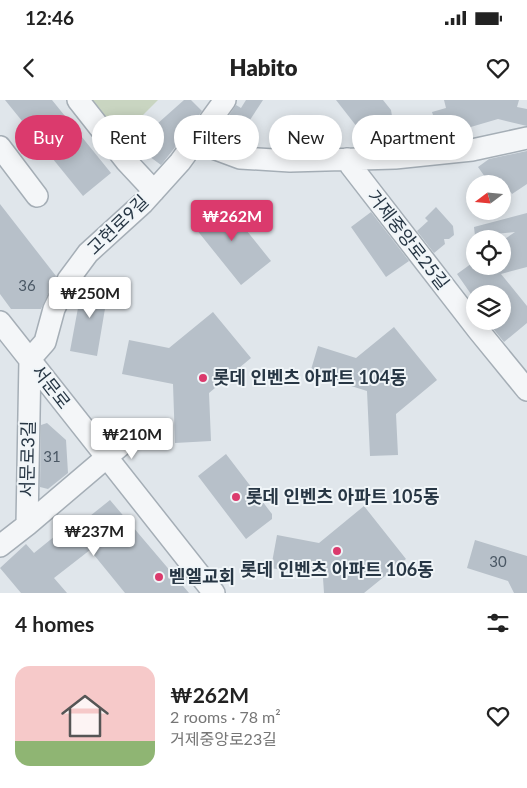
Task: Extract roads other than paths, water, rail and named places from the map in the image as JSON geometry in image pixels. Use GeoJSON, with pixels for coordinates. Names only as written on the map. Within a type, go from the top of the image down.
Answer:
{"type":"FeatureCollection","features":[{"type":"Feature","properties":{"kind":"street"},"geometry":{"type":"LineString","coordinates":[[78,100],[126,161],[154,191]]}},
{"type":"Feature","properties":{"kind":"street","name":"고현로9길"},"geometry":{"type":"LineString","coordinates":[[214,115],[224,100]]}},
{"type":"Feature","properties":{"kind":"street"},"geometry":{"type":"LineString","coordinates":[[259,159],[290,161],[395,158],[472,150],[527,138]]}},
{"type":"Feature","properties":{"kind":"street"},"geometry":{"type":"LineString","coordinates":[[0,147],[37,196]]}},
{"type":"Feature","properties":{"kind":"street","name":"거제중앙로25길"},"geometry":{"type":"LineString","coordinates":[[348,159],[351,166],[421,257],[527,390]]}},
{"type":"Feature","properties":{"kind":"street","name":"고현로9길"},"geometry":{"type":"LineString","coordinates":[[30,360],[45,342],[54,309],[68,280],[82,260],[143,203],[181,160]]}},
{"type":"Feature","properties":{"kind":"street","name":"서문로"},"geometry":{"type":"LineString","coordinates":[[0,322],[214,593]]}},
{"type":"Feature","properties":{"kind":"street","name":"서문로3길"},"geometry":{"type":"LineString","coordinates":[[27,525],[30,360]]}},
{"type":"Feature","properties":{"kind":"street"},"geometry":{"type":"LineString","coordinates":[[0,546],[134,434]]}},
{"type":"Feature","properties":{"kind":"place","name":"롯데 인벤츠 아파트 104동"},"geometry":{"type":"Point","coordinates":[203,378]}},
{"type":"Feature","properties":{"kind":"place","name":"롯데 인벤츠 아파트 105동"},"geometry":{"type":"Point","coordinates":[236,497]}},
{"type":"Feature","properties":{"kind":"place","name":"롯데 인벤츠 아파트 106동"},"geometry":{"type":"Point","coordinates":[337,551]}},
{"type":"Feature","properties":{"kind":"place","name":"벧엘교회"},"geometry":{"type":"Point","coordinates":[159,577]}}]}
